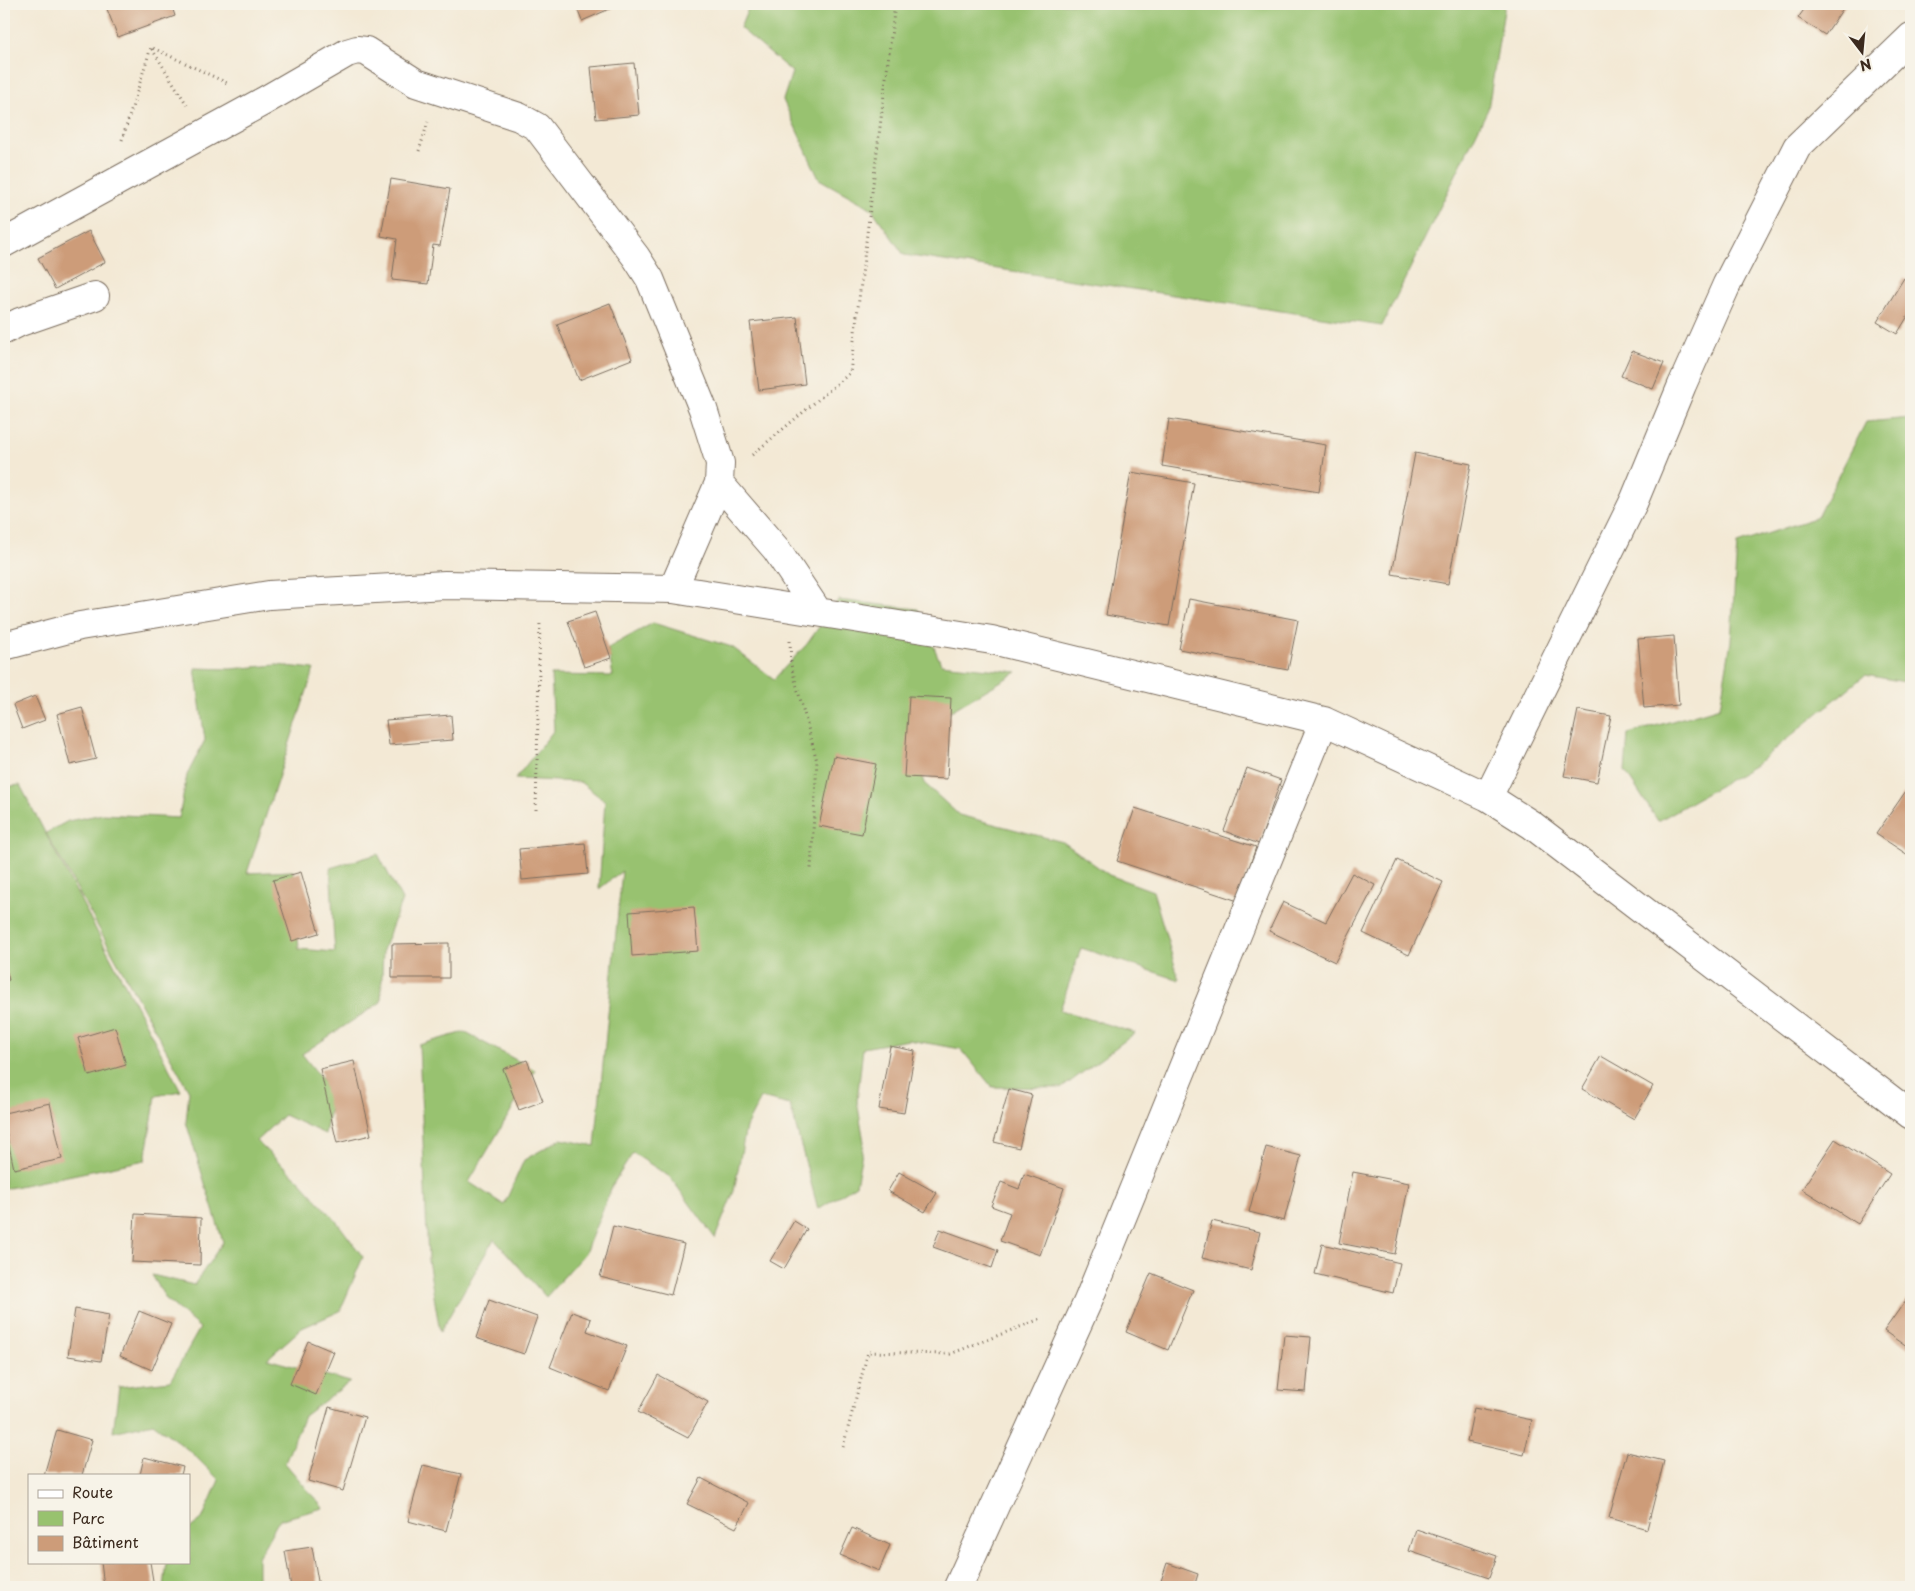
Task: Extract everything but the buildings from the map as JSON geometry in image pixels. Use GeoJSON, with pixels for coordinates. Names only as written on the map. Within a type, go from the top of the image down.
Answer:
{"type":"FeatureCollection","features":[{"type":"Feature","properties":{"kind":"street"},"geometry":{"type":"LineString","coordinates":[[1488,797],[1634,501],[1682,385],[1727,284],[1797,147],[1911,37]]}},
{"type":"Feature","properties":{"kind":"street"},"geometry":{"type":"LineString","coordinates":[[4,243],[264,101],[347,53],[357,50],[366,51],[416,83],[519,117],[537,128],[636,257],[650,279],[703,410],[720,463],[719,482],[673,589]]}},
{"type":"Feature","properties":{"kind":"street"},"geometry":{"type":"LineString","coordinates":[[4,330],[20,322],[95,296]]}},
{"type":"Feature","properties":{"kind":"street"},"geometry":{"type":"LineString","coordinates":[[719,482],[776,549],[818,612]]}},
{"type":"Feature","properties":{"kind":"street"},"geometry":{"type":"LineString","coordinates":[[4,646],[80,626],[269,595],[445,585],[673,589],[992,640],[1324,721],[1488,797],[1532,825],[1911,1115]]}},
{"type":"Feature","properties":{"kind":"street"},"geometry":{"type":"LineString","coordinates":[[958,1587],[1088,1300],[1324,721]]}},
{"type":"Feature","properties":{"kind":"path"},"geometry":{"type":"LineString","coordinates":[[719,482],[850,372],[895,4]]}},
{"type":"Feature","properties":{"kind":"path"},"geometry":{"type":"LineString","coordinates":[[151,47],[264,101]]}},
{"type":"Feature","properties":{"kind":"path"},"geometry":{"type":"LineString","coordinates":[[151,47],[204,133]]}},
{"type":"Feature","properties":{"kind":"path"},"geometry":{"type":"LineString","coordinates":[[107,187],[151,47]]}},
{"type":"Feature","properties":{"kind":"path"},"geometry":{"type":"LineString","coordinates":[[536,810],[541,587]]}},
{"type":"Feature","properties":{"kind":"path"},"geometry":{"type":"LineString","coordinates":[[789,608],[791,665],[817,760],[811,869]]}},
{"type":"Feature","properties":{"kind":"path"},"geometry":{"type":"LineString","coordinates":[[843,1447],[868,1352],[950,1354],[1088,1300]]}},
{"type":"Feature","properties":{"kind":"green space"},"geometry":{"type":"Polygon","coordinates":[[[750,4],[1505,4],[1488,109],[1382,326],[904,255],[871,208],[819,179],[783,100],[792,72],[740,28],[750,4]]]}},
{"type":"Feature","properties":{"kind":"green space"},"geometry":{"type":"Polygon","coordinates":[[[1911,418],[1911,683],[1865,675],[1754,766],[1658,821],[1625,771],[1628,734],[1720,707],[1731,641],[1737,544],[1817,517],[1866,422],[1911,418]]]}},
{"type":"Feature","properties":{"kind":"green space"},"geometry":{"type":"Polygon","coordinates":[[[838,600],[918,609],[941,664],[1017,672],[908,736],[924,783],[959,815],[1063,842],[1109,875],[1153,891],[1179,980],[1081,948],[1060,1010],[1135,1033],[1062,1088],[992,1087],[961,1049],[909,1040],[863,1048],[857,1101],[864,1142],[856,1185],[818,1209],[790,1105],[761,1098],[746,1127],[734,1191],[715,1238],[670,1177],[633,1153],[613,1184],[585,1253],[546,1297],[494,1239],[440,1332],[428,1260],[419,1045],[464,1032],[535,1070],[469,1182],[504,1205],[524,1160],[561,1139],[595,1146],[622,871],[599,889],[605,801],[580,782],[515,779],[554,730],[551,675],[613,676],[608,648],[653,623],[732,647],[774,679],[807,644],[838,600]]]}},
{"type":"Feature","properties":{"kind":"green space"},"geometry":{"type":"Polygon","coordinates":[[[277,665],[314,669],[247,873],[293,871],[299,949],[335,952],[330,868],[378,854],[402,900],[383,950],[381,1002],[302,1054],[333,1093],[325,1134],[284,1115],[256,1141],[300,1181],[337,1222],[363,1257],[340,1311],[302,1328],[267,1359],[350,1382],[304,1416],[285,1463],[323,1508],[279,1520],[258,1557],[258,1587],[164,1587],[167,1564],[190,1564],[190,1528],[202,1519],[219,1480],[191,1452],[153,1423],[113,1432],[119,1387],[170,1381],[200,1328],[166,1299],[152,1275],[194,1285],[223,1242],[186,1122],[189,1091],[46,833],[68,821],[103,814],[179,818],[187,775],[205,740],[195,668],[230,669],[277,665]]]}},
{"type":"Feature","properties":{"kind":"green space"},"geometry":{"type":"Polygon","coordinates":[[[20,785],[181,1091],[156,1096],[145,1160],[4,1189],[4,787],[20,785]]]}}]}
